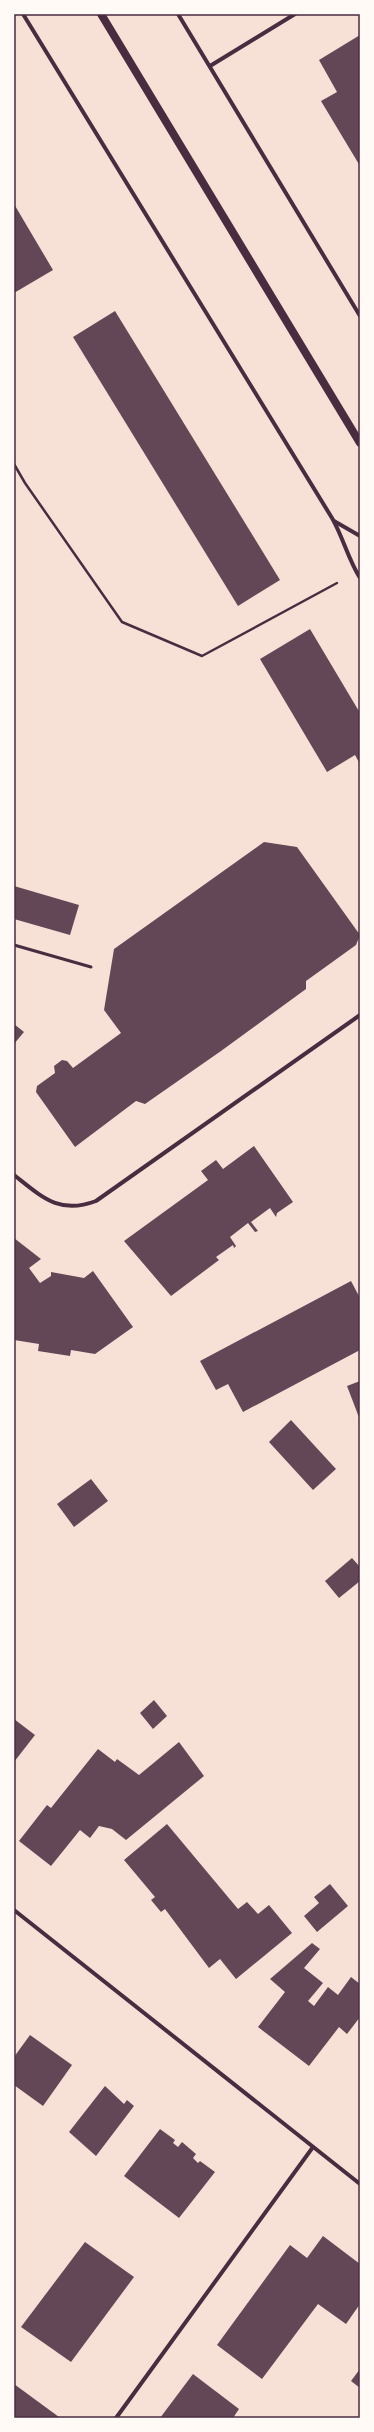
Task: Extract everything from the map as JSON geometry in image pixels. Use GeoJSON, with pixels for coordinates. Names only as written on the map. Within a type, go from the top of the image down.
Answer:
{"type":"FeatureCollection","features":[{"type":"Feature","properties":{"kind":"main road"},"geometry":{"type":"LineString","coordinates":[[101,14],[360,443]]}},
{"type":"Feature","properties":{"kind":"street"},"geometry":{"type":"LineString","coordinates":[[23,14],[152,228],[245,375],[334,521],[360,578]]}},
{"type":"Feature","properties":{"kind":"street"},"geometry":{"type":"LineString","coordinates":[[178,14],[360,316]]}},
{"type":"Feature","properties":{"kind":"street"},"geometry":{"type":"LineString","coordinates":[[210,66],[295,14]]}},
{"type":"Feature","properties":{"kind":"street"},"geometry":{"type":"LineString","coordinates":[[334,521],[360,536]]}},
{"type":"Feature","properties":{"kind":"street"},"geometry":{"type":"LineString","coordinates":[[14,1175],[55,1204],[75,1207],[96,1202],[360,1015]]}},
{"type":"Feature","properties":{"kind":"street"},"geometry":{"type":"LineString","coordinates":[[14,1910],[360,2184]]}},
{"type":"Feature","properties":{"kind":"street"},"geometry":{"type":"LineString","coordinates":[[116,2418],[313,2147]]}},
{"type":"Feature","properties":{"kind":"lane"},"geometry":{"type":"LineString","coordinates":[[14,945],[91,967]]}},
{"type":"Feature","properties":{"kind":"path"},"geometry":{"type":"LineString","coordinates":[[14,464],[25,483],[122,622],[202,656],[357,572]]}},
{"type":"Feature","properties":{"kind":"building"},"geometry":{"type":"Polygon","coordinates":[[[360,35],[360,166],[321,101],[337,92],[319,60],[360,35]]]}},
{"type":"Feature","properties":{"kind":"building"},"geometry":{"type":"Polygon","coordinates":[[[14,204],[53,270],[14,293],[14,204]]]}},
{"type":"Feature","properties":{"kind":"building"},"geometry":{"type":"Polygon","coordinates":[[[115,311],[280,580],[238,606],[73,337],[115,311]]]}},
{"type":"Feature","properties":{"kind":"building"},"geometry":{"type":"Polygon","coordinates":[[[310,629],[360,713],[360,764],[355,755],[327,772],[260,659],[310,629]]]}},
{"type":"Feature","properties":{"kind":"building"},"geometry":{"type":"Polygon","coordinates":[[[264,842],[297,847],[360,935],[356,945],[306,981],[306,989],[221,1051],[145,1104],[136,1101],[75,1147],[36,1092],[37,1086],[55,1073],[54,1066],[62,1060],[67,1061],[73,1068],[121,1033],[104,1010],[114,949],[264,842]]]}},
{"type":"Feature","properties":{"kind":"building"},"geometry":{"type":"Polygon","coordinates":[[[14,886],[79,905],[70,935],[14,919],[14,886]]]}},
{"type":"Feature","properties":{"kind":"building"},"geometry":{"type":"Polygon","coordinates":[[[14,1024],[24,1032],[14,1044],[14,1024]]]}},
{"type":"Feature","properties":{"kind":"building"},"geometry":{"type":"Polygon","coordinates":[[[254,1146],[293,1202],[277,1213],[276,1217],[270,1208],[251,1222],[258,1231],[255,1232],[248,1223],[230,1237],[236,1246],[234,1248],[233,1245],[216,1257],[219,1260],[171,1296],[124,1241],[208,1180],[201,1171],[216,1160],[223,1169],[254,1146]]]}},
{"type":"Feature","properties":{"kind":"building"},"geometry":{"type":"Polygon","coordinates":[[[14,1238],[41,1259],[29,1268],[40,1283],[51,1276],[51,1272],[84,1278],[93,1271],[133,1327],[95,1354],[71,1350],[70,1356],[38,1351],[39,1344],[14,1340],[14,1238]]]}},
{"type":"Feature","properties":{"kind":"building"},"geometry":{"type":"Polygon","coordinates":[[[351,1281],[360,1298],[360,1350],[243,1412],[228,1384],[216,1390],[200,1361],[351,1281]]]}},
{"type":"Feature","properties":{"kind":"building"},"geometry":{"type":"Polygon","coordinates":[[[360,1381],[360,1420],[347,1386],[360,1381]]]}},
{"type":"Feature","properties":{"kind":"building"},"geometry":{"type":"Polygon","coordinates":[[[291,1420],[336,1469],[313,1490],[269,1442],[291,1420]]]}},
{"type":"Feature","properties":{"kind":"building"},"geometry":{"type":"Polygon","coordinates":[[[91,1479],[108,1501],[74,1527],[57,1504],[91,1479]]]}},
{"type":"Feature","properties":{"kind":"building"},"geometry":{"type":"Polygon","coordinates":[[[352,1558],[360,1567],[360,1581],[339,1598],[325,1581],[352,1558]]]}},
{"type":"Feature","properties":{"kind":"building"},"geometry":{"type":"Polygon","coordinates":[[[154,1700],[167,1716],[153,1729],[140,1713],[154,1700]]]}},
{"type":"Feature","properties":{"kind":"building"},"geometry":{"type":"Polygon","coordinates":[[[14,1719],[35,1735],[14,1762],[14,1719]]]}},
{"type":"Feature","properties":{"kind":"building"},"geometry":{"type":"Polygon","coordinates":[[[179,1742],[204,1776],[126,1840],[112,1829],[99,1826],[90,1838],[80,1830],[51,1866],[19,1841],[47,1805],[51,1808],[98,1749],[115,1762],[117,1759],[139,1775],[179,1742]]]}},
{"type":"Feature","properties":{"kind":"building"},"geometry":{"type":"Polygon","coordinates":[[[167,1824],[238,1909],[247,1902],[258,1914],[269,1905],[292,1933],[236,1979],[220,1959],[209,1968],[165,1909],[161,1912],[151,1900],[155,1897],[124,1860],[167,1824]]]}},
{"type":"Feature","properties":{"kind":"building"},"geometry":{"type":"Polygon","coordinates":[[[330,1884],[348,1906],[317,1932],[304,1916],[319,1903],[314,1897],[330,1884]]]}},
{"type":"Feature","properties":{"kind":"building"},"geometry":{"type":"Polygon","coordinates":[[[312,1943],[320,1949],[304,1968],[323,1983],[308,2001],[314,2006],[328,1987],[338,1995],[351,1977],[360,1984],[360,2017],[347,2034],[339,2027],[309,2066],[258,2027],[285,1992],[270,1979],[312,1943]]]}},
{"type":"Feature","properties":{"kind":"building"},"geometry":{"type":"Polygon","coordinates":[[[30,2035],[72,2065],[43,2106],[14,2085],[14,2057],[30,2035]]]}},
{"type":"Feature","properties":{"kind":"building"},"geometry":{"type":"Polygon","coordinates":[[[105,2086],[124,2104],[127,2100],[134,2106],[96,2156],[69,2132],[105,2086]]]}},
{"type":"Feature","properties":{"kind":"building"},"geometry":{"type":"Polygon","coordinates":[[[160,2129],[175,2140],[173,2143],[178,2147],[182,2142],[196,2154],[193,2158],[198,2163],[200,2161],[215,2172],[179,2218],[124,2176],[160,2129]]]}},
{"type":"Feature","properties":{"kind":"building"},"geometry":{"type":"Polygon","coordinates":[[[323,2236],[360,2264],[360,2304],[346,2324],[318,2304],[262,2379],[217,2345],[290,2245],[307,2258],[323,2236]]]}},
{"type":"Feature","properties":{"kind":"building"},"geometry":{"type":"Polygon","coordinates":[[[85,2242],[134,2277],[71,2362],[21,2327],[85,2242]]]}},
{"type":"Feature","properties":{"kind":"building"},"geometry":{"type":"Polygon","coordinates":[[[360,2369],[360,2388],[351,2381],[360,2369]]]}},
{"type":"Feature","properties":{"kind":"building"},"geometry":{"type":"Polygon","coordinates":[[[193,2374],[239,2409],[233,2418],[160,2418],[193,2374]]]}},
{"type":"Feature","properties":{"kind":"building"},"geometry":{"type":"Polygon","coordinates":[[[14,2384],[59,2417],[59,2418],[14,2418],[14,2384]]]}}]}
